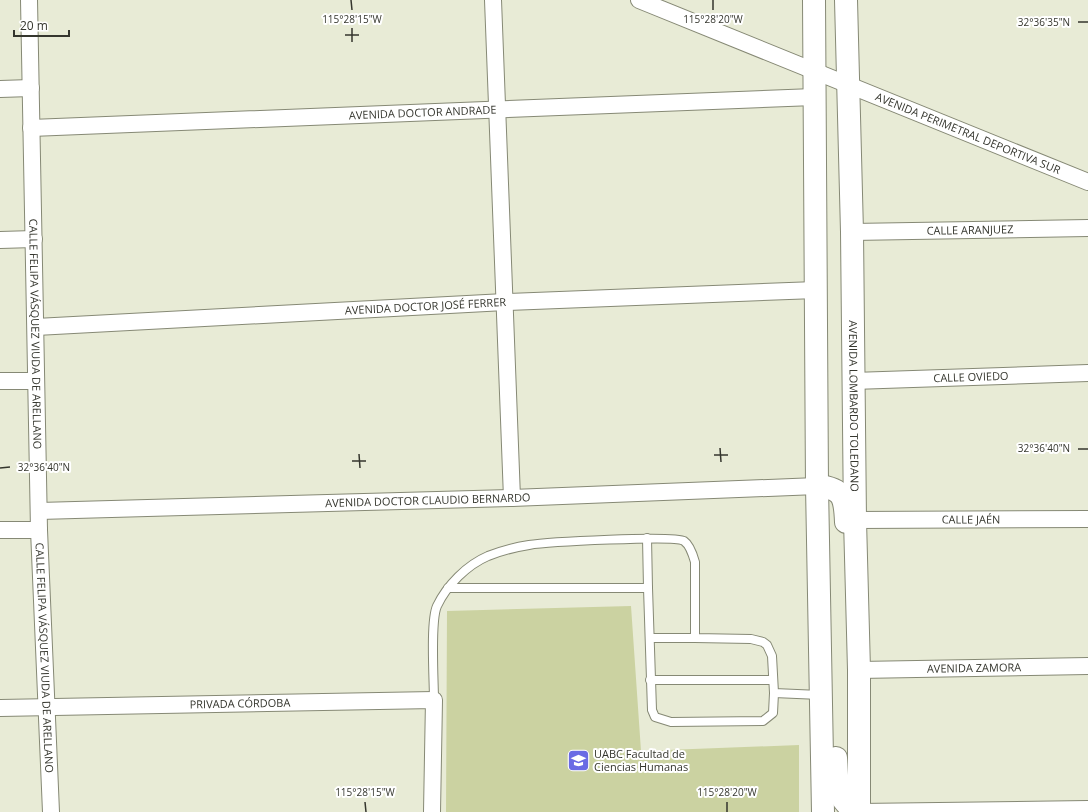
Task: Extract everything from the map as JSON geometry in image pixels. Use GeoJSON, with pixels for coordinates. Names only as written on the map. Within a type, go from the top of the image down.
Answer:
{"type":"FeatureCollection","features":[{"type":"Feature","properties":{"kind":"main road"},"geometry":{"type":"LineString","coordinates":[[814,0],[813,70],[817,486],[823,812]]}},
{"type":"Feature","properties":{"kind":"main road","name":"AVENIDA LOMBARDO TOLEDANO"},"geometry":{"type":"LineString","coordinates":[[846,0],[852,232],[856,588],[859,670],[859,812]]}},
{"type":"Feature","properties":{"kind":"main road"},"geometry":{"type":"LineString","coordinates":[[817,486],[836,490],[843,500],[846,508],[848,564],[856,588]]}},
{"type":"Feature","properties":{"kind":"main road"},"geometry":{"type":"LineString","coordinates":[[821,695],[832,724],[838,792],[846,805],[859,812]]}},
{"type":"Feature","properties":{"kind":"street","name":"CALLE FELIPA VÁSQUEZ VIUDA DE ARELLANO"},"geometry":{"type":"LineString","coordinates":[[29,0],[39,530],[51,812]]}},
{"type":"Feature","properties":{"kind":"street"},"geometry":{"type":"LineString","coordinates":[[493,0],[512,498]]}},
{"type":"Feature","properties":{"kind":"street","name":"AVENIDA PERIMETRAL DEPORTIVA SUR"},"geometry":{"type":"LineString","coordinates":[[639,0],[1088,182]]}},
{"type":"Feature","properties":{"kind":"street"},"geometry":{"type":"LineString","coordinates":[[0,89],[31,88]]}},
{"type":"Feature","properties":{"kind":"street","name":"AVENIDA DOCTOR ANDRADE"},"geometry":{"type":"LineString","coordinates":[[31,128],[814,97]]}},
{"type":"Feature","properties":{"kind":"street","name":"CALLE ARANJUEZ"},"geometry":{"type":"LineString","coordinates":[[852,232],[1088,228]]}},
{"type":"Feature","properties":{"kind":"street"},"geometry":{"type":"LineString","coordinates":[[0,240],[34,239]]}},
{"type":"Feature","properties":{"kind":"street","name":"AVENIDA DOCTOR JOSÉ FERRER"},"geometry":{"type":"LineString","coordinates":[[36,326],[505,302],[816,290]]}},
{"type":"Feature","properties":{"kind":"street","name":"CALLE OVIEDO"},"geometry":{"type":"LineString","coordinates":[[853,381],[1088,373]]}},
{"type":"Feature","properties":{"kind":"street"},"geometry":{"type":"LineString","coordinates":[[0,381],[36,381]]}},
{"type":"Feature","properties":{"kind":"street","name":"AVENIDA DOCTOR CLAUDIO BERNARDO"},"geometry":{"type":"LineString","coordinates":[[39,512],[512,498],[817,486]]}},
{"type":"Feature","properties":{"kind":"street","name":"CALLE JAÉN"},"geometry":{"type":"LineString","coordinates":[[855,520],[1088,519]]}},
{"type":"Feature","properties":{"kind":"street"},"geometry":{"type":"LineString","coordinates":[[0,530],[39,530]]}},
{"type":"Feature","properties":{"kind":"street","name":"AVENIDA ZAMORA"},"geometry":{"type":"LineString","coordinates":[[859,670],[1088,666]]}},
{"type":"Feature","properties":{"kind":"street"},"geometry":{"type":"LineString","coordinates":[[432,812],[434,700]]}},
{"type":"Feature","properties":{"kind":"street","name":"PRIVADA CÓRDOBA"},"geometry":{"type":"LineString","coordinates":[[0,708],[434,700]]}},
{"type":"Feature","properties":{"kind":"street"},"geometry":{"type":"LineString","coordinates":[[859,812],[1088,809]]}},
{"type":"Feature","properties":{"kind":"lane"},"geometry":{"type":"LineString","coordinates":[[647,538],[652,714],[659,720],[671,722],[763,721],[773,712],[774,693],[772,656],[767,645],[763,642],[751,639],[650,638]]}},
{"type":"Feature","properties":{"kind":"lane"},"geometry":{"type":"LineString","coordinates":[[434,700],[435,612],[448,588],[474,564],[488,556],[511,549],[530,545],[647,538],[678,539],[683,541],[691,551],[695,562],[695,638]]}},
{"type":"Feature","properties":{"kind":"lane"},"geometry":{"type":"LineString","coordinates":[[448,588],[648,588]]}},
{"type":"Feature","properties":{"kind":"lane"},"geometry":{"type":"LineString","coordinates":[[650,680],[773,680]]}},
{"type":"Feature","properties":{"kind":"lane"},"geometry":{"type":"LineString","coordinates":[[774,693],[821,695]]}},
{"type":"Feature","properties":{"kind":"green space"},"geometry":{"type":"Polygon","coordinates":[[[631,606],[641,751],[799,745],[799,812],[446,812],[447,611],[631,606]]]}},
{"type":"Feature","properties":{"kind":"place","name":"UABC Facultad de Ciencias Humanas"},"geometry":{"type":"Point","coordinates":[578,760]}}]}
